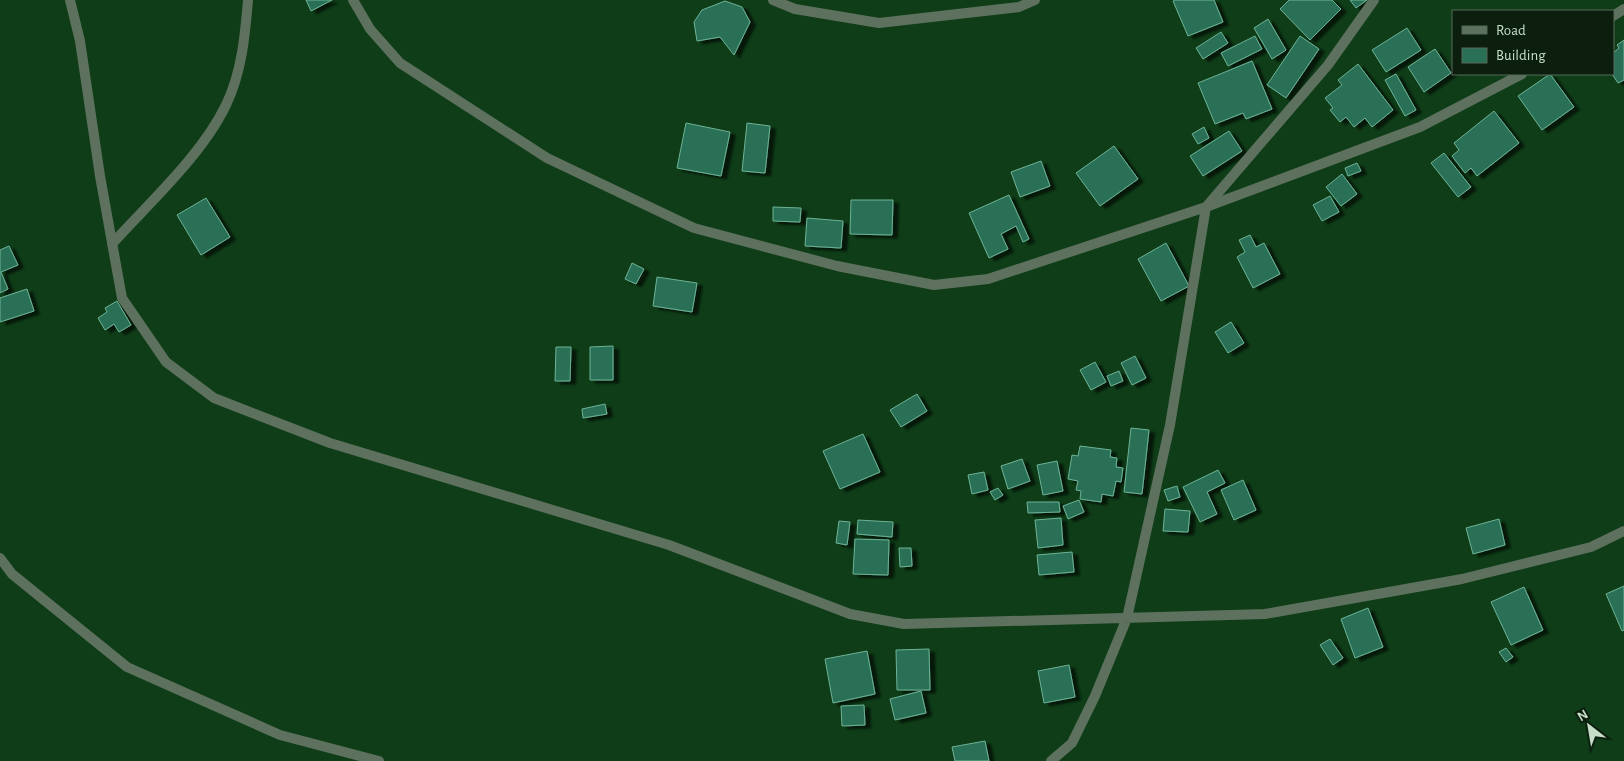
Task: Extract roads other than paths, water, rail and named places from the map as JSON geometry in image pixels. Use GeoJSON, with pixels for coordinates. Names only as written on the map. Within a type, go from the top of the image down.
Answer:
{"type":"FeatureCollection","features":[{"type":"Feature","properties":{"kind":"street"},"geometry":{"type":"LineString","coordinates":[[70,0],[80,41],[122,298],[166,362],[214,398],[330,443],[669,546],[850,614],[904,624],[1265,614],[1462,580],[1592,547],[1624,531]]}},
{"type":"Feature","properties":{"kind":"street"},"geometry":{"type":"LineString","coordinates":[[112,244],[205,141],[227,104],[244,48],[248,0]]}},
{"type":"Feature","properties":{"kind":"street"},"geometry":{"type":"LineString","coordinates":[[353,0],[370,29],[400,63],[548,158],[694,228],[837,266],[934,285],[988,279],[1206,207],[1420,127],[1520,75]]}},
{"type":"Feature","properties":{"kind":"street"},"geometry":{"type":"LineString","coordinates":[[773,0],[795,9],[879,23],[1018,7],[1035,0]]}},
{"type":"Feature","properties":{"kind":"street"},"geometry":{"type":"LineString","coordinates":[[1051,761],[1072,743],[1095,696],[1127,618],[1170,425],[1206,207],[1328,65],[1374,0]]}},
{"type":"Feature","properties":{"kind":"street"},"geometry":{"type":"LineString","coordinates":[[0,558],[12,574],[126,666],[280,735],[379,761]]}}]}
